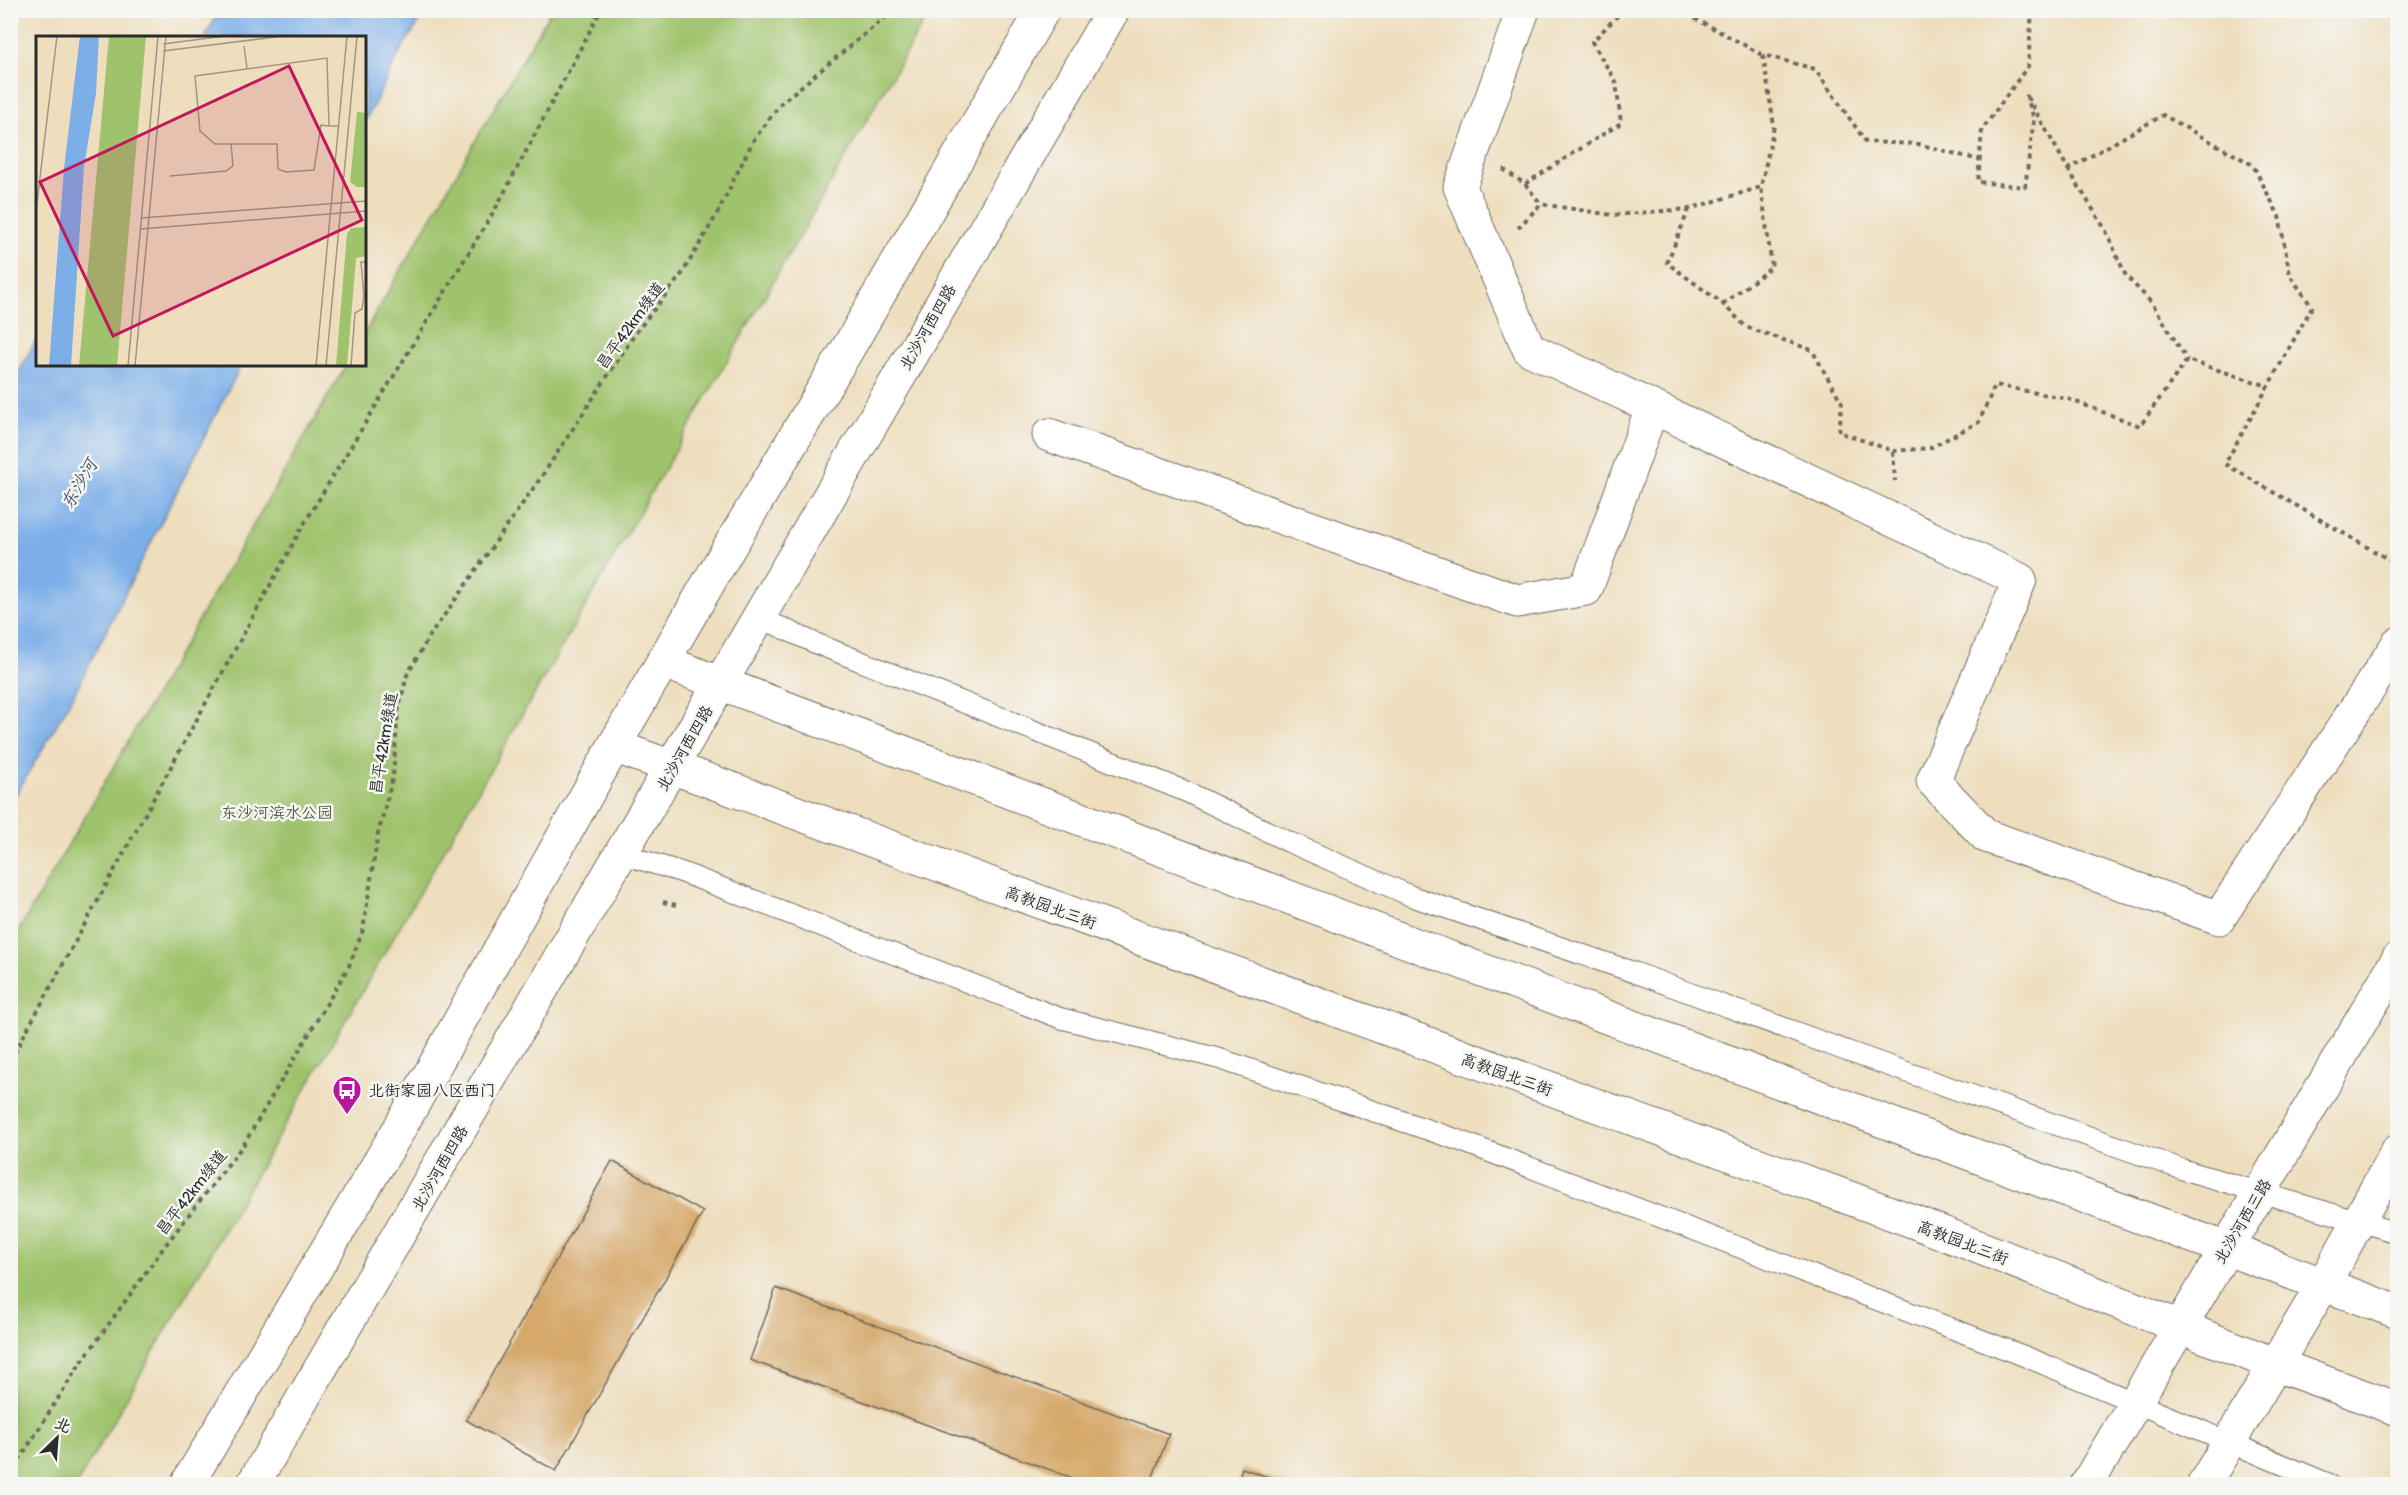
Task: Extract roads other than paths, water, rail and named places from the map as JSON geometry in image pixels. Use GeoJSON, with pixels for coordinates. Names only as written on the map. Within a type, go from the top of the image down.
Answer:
{"type":"FeatureCollection","features":[{"type":"Feature","properties":{"kind":"street"},"geometry":{"type":"LineString","coordinates":[[188,1485],[398,1131],[614,746],[851,343],[1043,10]]}},
{"type":"Feature","properties":{"kind":"street","name":"北沙河西四路"},"geometry":{"type":"LineString","coordinates":[[253,1485],[721,684],[792,556],[1113,10]]}},
{"type":"Feature","properties":{"kind":"street"},"geometry":{"type":"LineString","coordinates":[[1524,10],[1460,187],[1529,350],[2020,580],[1933,781],[1986,836],[2218,918],[2397,644]]}},
{"type":"Feature","properties":{"kind":"street"},"geometry":{"type":"LineString","coordinates":[[1049,435],[1517,601],[1586,589],[1652,408]]}},
{"type":"Feature","properties":{"kind":"street"},"geometry":{"type":"LineString","coordinates":[[664,662],[2397,1312]]}},
{"type":"Feature","properties":{"kind":"street","name":"高教园北三街"},"geometry":{"type":"LineString","coordinates":[[614,746],[671,769],[1904,1218],[2274,1364],[2397,1409]]}},
{"type":"Feature","properties":{"kind":"street","name":"北沙河西三路"},"geometry":{"type":"LineString","coordinates":[[2087,1485],[2397,958]]}},
{"type":"Feature","properties":{"kind":"street"},"geometry":{"type":"LineString","coordinates":[[2204,1485],[2323,1285],[2397,1150]]}},
{"type":"Feature","properties":{"kind":"lane"},"geometry":{"type":"LineString","coordinates":[[759,617],[815,643],[1187,792],[1289,842],[1411,896],[1636,973],[1844,1050],[2158,1161],[2397,1233]]}},
{"type":"Feature","properties":{"kind":"lane"},"geometry":{"type":"LineString","coordinates":[[622,854],[681,872],[1060,1018],[1220,1059],[1458,1140],[2024,1356],[2329,1485]]}},
{"type":"Feature","properties":{"kind":"water"},"geometry":{"type":"Polygon","coordinates":[[[220,10],[427,10],[403,46],[366,120],[366,36],[206,36],[220,10]]]}},
{"type":"Feature","properties":{"kind":"water","name":"东沙河"},"geometry":{"type":"Polygon","coordinates":[[[36,340],[36,366],[240,366],[71,700],[11,803],[11,387],[36,340]]]}},
{"type":"Feature","properties":{"kind":"place","name":"北街家园八区西门"},"geometry":{"type":"Point","coordinates":[347,1116]}},
{"type":"Feature","properties":{"kind":"park label","name":"东沙河滨水公园"},"geometry":{"type":"Point","coordinates":[277,812]}}]}
